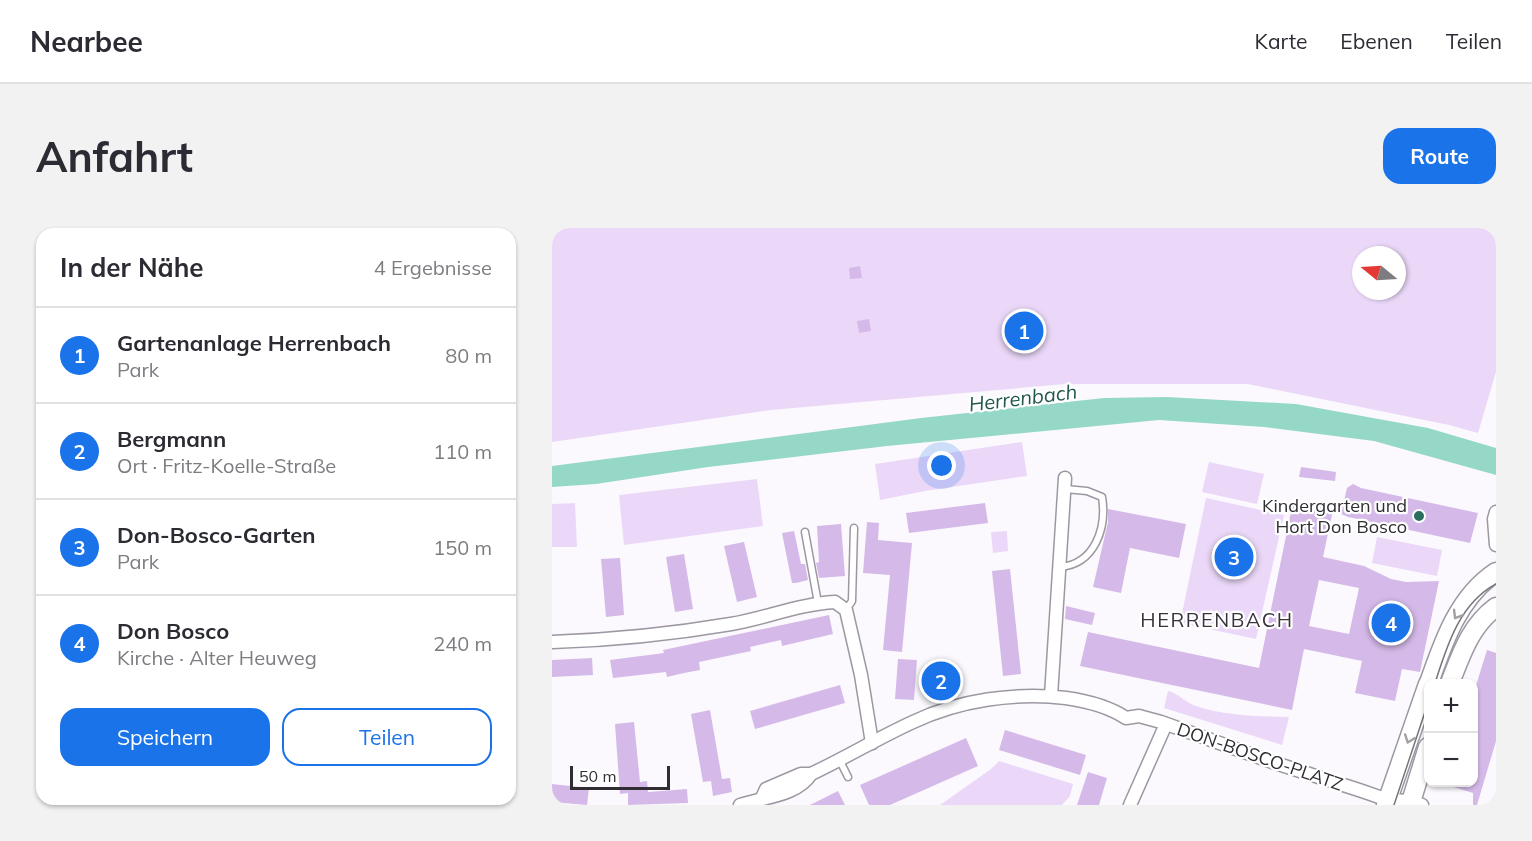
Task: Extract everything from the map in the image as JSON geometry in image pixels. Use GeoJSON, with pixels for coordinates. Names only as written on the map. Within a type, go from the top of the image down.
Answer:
{"type":"FeatureCollection","features":[{"type":"Feature","properties":{"kind":"street"},"geometry":{"type":"LineString","coordinates":[[1051,696],[1065,483]]}},
{"type":"Feature","properties":{"kind":"street"},"geometry":{"type":"LineString","coordinates":[[1496,512],[1494,519],[1496,545]]}},
{"type":"Feature","properties":{"kind":"street"},"geometry":{"type":"LineString","coordinates":[[1431,679],[1457,613],[1472,592],[1496,572]]}},
{"type":"Feature","properties":{"kind":"street"},"geometry":{"type":"LineString","coordinates":[[552,642],[635,637],[734,624],[819,603],[835,602],[846,610],[861,675],[872,743]]}},
{"type":"Feature","properties":{"kind":"street"},"geometry":{"type":"LineString","coordinates":[[1452,679],[1464,647],[1477,625],[1496,607]]}},
{"type":"Feature","properties":{"kind":"street","name":"DON-BOSCO-PLATZ"},"geometry":{"type":"LineString","coordinates":[[740,805],[762,798],[766,789],[801,774],[811,774],[840,761],[915,721],[959,705],[1014,696],[1051,696],[1082,700],[1114,710],[1126,718],[1139,716],[1167,724],[1272,762],[1402,803]]}},
{"type":"Feature","properties":{"kind":"street"},"geometry":{"type":"LineString","coordinates":[[1402,803],[1424,706]]}},
{"type":"Feature","properties":{"kind":"street"},"geometry":{"type":"LineString","coordinates":[[1130,805],[1167,724]]}},
{"type":"Feature","properties":{"kind":"street"},"geometry":{"type":"LineString","coordinates":[[1402,803],[1424,756]]}},
{"type":"Feature","properties":{"kind":"lane"},"geometry":{"type":"LineString","coordinates":[[1059,568],[1080,562],[1088,556],[1100,534],[1104,512],[1102,498],[1065,483]]}},
{"type":"Feature","properties":{"kind":"lane"},"geometry":{"type":"LineString","coordinates":[[846,610],[852,601],[854,528]]}},
{"type":"Feature","properties":{"kind":"lane"},"geometry":{"type":"LineString","coordinates":[[805,532],[819,603]]}},
{"type":"Feature","properties":{"kind":"lane"},"geometry":{"type":"LineString","coordinates":[[840,761],[848,777]]}},
{"type":"Feature","properties":{"kind":"shaded area"},"geometry":{"type":"Polygon","coordinates":[[[552,228],[1496,228],[1496,372],[1478,433],[1248,384],[1065,384],[771,410],[552,442],[552,228]]]}},
{"type":"Feature","properties":{"kind":"shaded area"},"geometry":{"type":"Polygon","coordinates":[[[1167,397],[1296,404],[1428,428],[1496,448],[1496,475],[1374,441],[1264,427],[1159,420],[887,446],[708,467],[596,484],[552,487],[552,466],[921,418],[1104,398],[1167,397]]]}},
{"type":"Feature","properties":{"kind":"shaded area"},"geometry":{"type":"Polygon","coordinates":[[[1022,442],[1027,476],[880,500],[875,464],[1022,442]]]}},
{"type":"Feature","properties":{"kind":"shaded area"},"geometry":{"type":"Polygon","coordinates":[[[1209,462],[1264,474],[1257,504],[1202,492],[1209,462]]]}},
{"type":"Feature","properties":{"kind":"shaded area"},"geometry":{"type":"Polygon","coordinates":[[[757,479],[763,526],[624,545],[619,495],[757,479]]]}},
{"type":"Feature","properties":{"kind":"shaded area"},"geometry":{"type":"Polygon","coordinates":[[[1206,498],[1284,515],[1256,639],[1180,623],[1206,498]]]}},
{"type":"Feature","properties":{"kind":"shaded area"},"geometry":{"type":"Polygon","coordinates":[[[575,503],[577,547],[552,547],[552,504],[575,503]]]}},
{"type":"Feature","properties":{"kind":"shaded area"},"geometry":{"type":"Polygon","coordinates":[[[1007,531],[1008,551],[993,553],[991,532],[1007,531]]]}},
{"type":"Feature","properties":{"kind":"shaded area"},"geometry":{"type":"Polygon","coordinates":[[[1377,537],[1442,550],[1437,576],[1372,563],[1377,537]]]}},
{"type":"Feature","properties":{"kind":"shaded area"},"geometry":{"type":"Polygon","coordinates":[[[1168,691],[1192,705],[1219,712],[1289,717],[1282,745],[1164,708],[1168,691]]]}},
{"type":"Feature","properties":{"kind":"shaded area"},"geometry":{"type":"Polygon","coordinates":[[[999,761],[1073,784],[1070,796],[1062,805],[940,805],[999,761]]]}},
{"type":"Feature","properties":{"kind":"building"},"geometry":{"type":"Polygon","coordinates":[[[860,266],[862,278],[850,279],[849,268],[860,266]]]}},
{"type":"Feature","properties":{"kind":"building"},"geometry":{"type":"Polygon","coordinates":[[[869,319],[871,331],[859,333],[857,321],[869,319]]]}},
{"type":"Feature","properties":{"kind":"building"},"geometry":{"type":"Polygon","coordinates":[[[1301,467],[1336,472],[1335,481],[1299,477],[1301,467]]]}},
{"type":"Feature","properties":{"kind":"building","name":"Kindergarten und Hort Don Bosco"},"geometry":{"type":"Polygon","coordinates":[[[1353,484],[1361,488],[1478,513],[1470,543],[1341,514],[1347,488],[1353,484]]]}},
{"type":"Feature","properties":{"kind":"building"},"geometry":{"type":"Polygon","coordinates":[[[1293,502],[1333,510],[1323,557],[1364,566],[1391,579],[1406,582],[1439,581],[1420,672],[1402,669],[1395,701],[1355,693],[1362,661],[1304,649],[1292,710],[1080,666],[1088,632],[1259,668],[1293,502]],[[1319,580],[1309,626],[1349,634],[1359,588],[1319,580]]]}},
{"type":"Feature","properties":{"kind":"building"},"geometry":{"type":"Polygon","coordinates":[[[985,503],[988,523],[909,533],[906,513],[985,503]]]}},
{"type":"Feature","properties":{"kind":"building"},"geometry":{"type":"Polygon","coordinates":[[[1108,509],[1186,524],[1179,558],[1130,548],[1121,593],[1093,587],[1108,522],[1108,509]]]}},
{"type":"Feature","properties":{"kind":"building"},"geometry":{"type":"Polygon","coordinates":[[[867,522],[879,523],[878,540],[912,543],[902,652],[883,650],[890,575],[863,573],[867,522]]]}},
{"type":"Feature","properties":{"kind":"building"},"geometry":{"type":"Polygon","coordinates":[[[841,524],[845,576],[819,578],[816,563],[819,562],[817,526],[841,524]]]}},
{"type":"Feature","properties":{"kind":"building"},"geometry":{"type":"Polygon","coordinates":[[[794,531],[801,564],[805,564],[808,580],[792,583],[782,533],[794,531]]]}},
{"type":"Feature","properties":{"kind":"building"},"geometry":{"type":"Polygon","coordinates":[[[744,542],[757,597],[737,602],[724,546],[744,542]]]}},
{"type":"Feature","properties":{"kind":"building"},"geometry":{"type":"Polygon","coordinates":[[[684,554],[693,609],[675,612],[666,557],[684,554]]]}},
{"type":"Feature","properties":{"kind":"building"},"geometry":{"type":"Polygon","coordinates":[[[620,558],[624,615],[606,617],[601,559],[620,558]]]}},
{"type":"Feature","properties":{"kind":"building"},"geometry":{"type":"Polygon","coordinates":[[[1010,569],[1021,674],[1003,676],[992,571],[1010,569]]]}},
{"type":"Feature","properties":{"kind":"building"},"geometry":{"type":"Polygon","coordinates":[[[1066,606],[1095,613],[1092,625],[1065,619],[1066,606]]]}},
{"type":"Feature","properties":{"kind":"building"},"geometry":{"type":"Polygon","coordinates":[[[829,615],[833,634],[782,646],[781,640],[750,647],[751,651],[699,662],[700,670],[667,677],[666,672],[613,678],[610,660],[664,653],[663,650],[829,615]]]}},
{"type":"Feature","properties":{"kind":"building"},"geometry":{"type":"Polygon","coordinates":[[[1487,650],[1496,653],[1496,741],[1477,805],[1473,805],[1473,793],[1454,787],[1478,787],[1478,679],[1487,650]]]}},
{"type":"Feature","properties":{"kind":"building"},"geometry":{"type":"Polygon","coordinates":[[[592,658],[593,675],[552,677],[552,660],[592,658]]]}},
{"type":"Feature","properties":{"kind":"building"},"geometry":{"type":"Polygon","coordinates":[[[898,659],[917,660],[914,700],[895,699],[898,659]]]}},
{"type":"Feature","properties":{"kind":"building"},"geometry":{"type":"Polygon","coordinates":[[[840,685],[845,703],[755,729],[750,711],[840,685]]]}},
{"type":"Feature","properties":{"kind":"building"},"geometry":{"type":"Polygon","coordinates":[[[710,710],[722,779],[730,778],[732,792],[713,796],[711,781],[703,782],[691,714],[710,710]]]}},
{"type":"Feature","properties":{"kind":"building"},"geometry":{"type":"Polygon","coordinates":[[[634,722],[640,782],[647,781],[648,792],[687,789],[688,803],[628,805],[628,793],[620,794],[615,724],[634,722]]]}},
{"type":"Feature","properties":{"kind":"building"},"geometry":{"type":"Polygon","coordinates":[[[1005,730],[1086,755],[1080,775],[999,750],[1005,730]]]}},
{"type":"Feature","properties":{"kind":"building"},"geometry":{"type":"Polygon","coordinates":[[[966,738],[978,766],[890,805],[869,805],[860,785],[966,738]]]}},
{"type":"Feature","properties":{"kind":"building"},"geometry":{"type":"Polygon","coordinates":[[[1088,772],[1107,778],[1099,805],[1077,805],[1088,772]]]}},
{"type":"Feature","properties":{"kind":"building"},"geometry":{"type":"Polygon","coordinates":[[[552,784],[589,788],[587,805],[552,802],[552,784]]]}},
{"type":"Feature","properties":{"kind":"building"},"geometry":{"type":"Polygon","coordinates":[[[838,791],[845,805],[810,805],[838,791]]]}},
{"type":"Feature","properties":{"kind":"tram line"},"geometry":{"type":"LineString","coordinates":[[1436,679],[1444,655],[1464,614],[1483,592],[1496,584]]}},
{"type":"Feature","properties":{"kind":"tram line"},"geometry":{"type":"LineString","coordinates":[[1394,805],[1424,715]]}},
{"type":"Feature","properties":{"kind":"place","name":"Gartenanlage Herrenbach"},"geometry":{"type":"Point","coordinates":[1024,331]}},
{"type":"Feature","properties":{"kind":"place","name":"Kindergarten und Hort Don Bosco"},"geometry":{"type":"Point","coordinates":[1419,516]}},
{"type":"Feature","properties":{"kind":"place","name":"Don-Bosco-Garten"},"geometry":{"type":"Point","coordinates":[1234,557]}},
{"type":"Feature","properties":{"kind":"place","name":"Don Bosco"},"geometry":{"type":"Point","coordinates":[1391,623]}},
{"type":"Feature","properties":{"kind":"place","name":"Bergmann"},"geometry":{"type":"Point","coordinates":[941,681]}},
{"type":"Feature","properties":{"kind":"district","name":"HERRENBACH"},"geometry":{"type":"Point","coordinates":[1217,620]}},
{"type":"Feature","properties":{"kind":"water label","name":"Herrenbach"},"geometry":{"type":"Point","coordinates":[1023,398]}}]}
